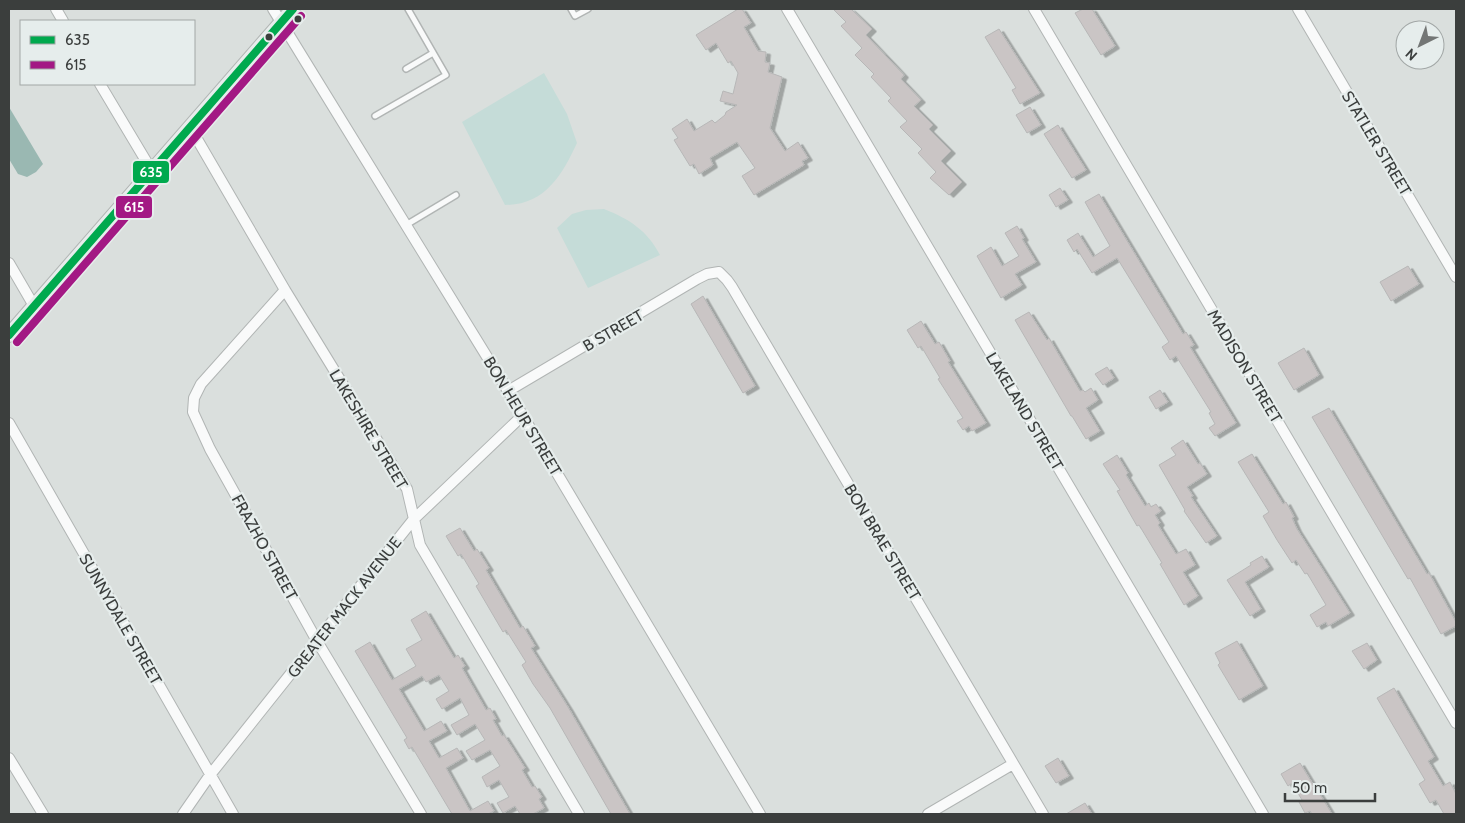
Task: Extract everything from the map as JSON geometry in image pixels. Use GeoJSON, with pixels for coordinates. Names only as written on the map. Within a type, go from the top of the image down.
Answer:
{"type":"FeatureCollection","features":[{"type":"Feature","properties":{"kind":"main road"},"geometry":{"type":"LineString","coordinates":[[9,335],[293,9]]}},
{"type":"Feature","properties":{"kind":"street"},"geometry":{"type":"LineString","coordinates":[[56,9],[62,20]]}},
{"type":"Feature","properties":{"kind":"street","name":"BON HEUR STREET"},"geometry":{"type":"LineString","coordinates":[[274,9],[508,391],[760,814]]}},
{"type":"Feature","properties":{"kind":"street","name":"LAKELAND STREET"},"geometry":{"type":"LineString","coordinates":[[787,9],[1263,814]]}},
{"type":"Feature","properties":{"kind":"street","name":"MADISON STREET"},"geometry":{"type":"LineString","coordinates":[[1034,9],[1456,723]]}},
{"type":"Feature","properties":{"kind":"street","name":"STATLER STREET"},"geometry":{"type":"LineString","coordinates":[[1298,9],[1456,277]]}},
{"type":"Feature","properties":{"kind":"street"},"geometry":{"type":"LineString","coordinates":[[101,85],[152,171]]}},
{"type":"Feature","properties":{"kind":"street","name":"LAKESHIRE STREET"},"geometry":{"type":"LineString","coordinates":[[190,127],[285,290],[407,489],[420,545],[579,814]]}},
{"type":"Feature","properties":{"kind":"street"},"geometry":{"type":"LineString","coordinates":[[9,263],[34,306]]}},
{"type":"Feature","properties":{"kind":"street","name":"B STREET"},"geometry":{"type":"LineString","coordinates":[[508,391],[696,279],[706,274],[719,272]]}},
{"type":"Feature","properties":{"kind":"street","name":"BON BRAE STREET"},"geometry":{"type":"LineString","coordinates":[[719,272],[736,293],[1043,814]]}},
{"type":"Feature","properties":{"kind":"street","name":"FRAZHO STREET"},"geometry":{"type":"LineString","coordinates":[[285,290],[201,384],[194,398],[193,412],[210,449],[317,641],[421,814]]}},
{"type":"Feature","properties":{"kind":"street","name":"GREATER MACK AVENUE"},"geometry":{"type":"LineString","coordinates":[[183,814],[210,775],[413,520],[522,416]]}},
{"type":"Feature","properties":{"kind":"street","name":"SUNNYDALE STREET"},"geometry":{"type":"LineString","coordinates":[[9,423],[233,814]]}},
{"type":"Feature","properties":{"kind":"street"},"geometry":{"type":"LineString","coordinates":[[9,758],[42,814]]}},
{"type":"Feature","properties":{"kind":"street"},"geometry":{"type":"LineString","coordinates":[[928,814],[1013,764]]}},
{"type":"Feature","properties":{"kind":"lane"},"geometry":{"type":"LineString","coordinates":[[376,116],[446,75],[408,9]]}},
{"type":"Feature","properties":{"kind":"lane"},"geometry":{"type":"LineString","coordinates":[[571,9],[575,16],[588,9]]}},
{"type":"Feature","properties":{"kind":"lane"},"geometry":{"type":"LineString","coordinates":[[406,69],[433,53]]}},
{"type":"Feature","properties":{"kind":"lane"},"geometry":{"type":"LineString","coordinates":[[406,225],[456,195]]}},
{"type":"Feature","properties":{"kind":"shaded area"},"geometry":{"type":"Polygon","coordinates":[[[544,73],[567,114],[577,143],[558,177],[541,194],[519,204],[505,205],[462,122],[544,73]]]}},
{"type":"Feature","properties":{"kind":"shaded area"},"geometry":{"type":"Polygon","coordinates":[[[9,107],[43,164],[36,172],[27,177],[18,174],[9,159],[9,107]]]}},
{"type":"Feature","properties":{"kind":"shaded area"},"geometry":{"type":"Polygon","coordinates":[[[604,209],[636,226],[655,246],[660,255],[588,288],[557,228],[572,214],[586,210],[604,209]]]}},
{"type":"Feature","properties":{"kind":"building"},"geometry":{"type":"Polygon","coordinates":[[[738,9],[742,9],[751,23],[744,27],[758,51],[766,52],[765,62],[770,63],[768,72],[782,77],[770,128],[785,151],[798,142],[808,158],[802,161],[804,165],[754,195],[742,176],[755,168],[737,142],[710,158],[713,165],[699,174],[694,164],[690,166],[674,140],[678,138],[672,129],[687,119],[694,131],[712,120],[715,123],[726,112],[737,105],[720,101],[723,91],[733,94],[738,73],[731,61],[728,63],[716,43],[706,50],[696,35],[738,9]]]}},
{"type":"Feature","properties":{"kind":"building"},"geometry":{"type":"Polygon","coordinates":[[[833,9],[851,9],[872,29],[866,35],[904,75],[901,79],[921,100],[914,106],[933,125],[929,129],[951,151],[941,161],[962,182],[949,195],[930,178],[936,172],[918,153],[922,149],[900,127],[907,121],[888,101],[891,98],[871,77],[874,74],[855,55],[862,48],[841,26],[846,22],[833,9]]]}},
{"type":"Feature","properties":{"kind":"building"},"geometry":{"type":"Polygon","coordinates":[[[1083,9],[1092,9],[1115,46],[1101,55],[1075,13],[1083,9]]]}},
{"type":"Feature","properties":{"kind":"building"},"geometry":{"type":"Polygon","coordinates":[[[999,29],[1040,93],[1020,104],[1012,90],[1016,88],[985,37],[999,29]]]}},
{"type":"Feature","properties":{"kind":"building"},"geometry":{"type":"Polygon","coordinates":[[[1030,107],[1041,125],[1027,133],[1016,115],[1030,107]]]}},
{"type":"Feature","properties":{"kind":"building"},"geometry":{"type":"Polygon","coordinates":[[[1058,125],[1086,170],[1072,178],[1044,134],[1058,125]]]}},
{"type":"Feature","properties":{"kind":"building"},"geometry":{"type":"Polygon","coordinates":[[[1060,188],[1068,200],[1056,207],[1049,195],[1060,188]]]}},
{"type":"Feature","properties":{"kind":"building"},"geometry":{"type":"Polygon","coordinates":[[[1099,194],[1183,334],[1186,332],[1194,345],[1190,347],[1236,423],[1215,436],[1209,428],[1215,424],[1209,413],[1211,412],[1176,356],[1170,360],[1162,347],[1169,342],[1117,258],[1092,273],[1077,249],[1074,252],[1067,240],[1078,233],[1093,257],[1110,246],[1085,202],[1099,194]]]}},
{"type":"Feature","properties":{"kind":"building"},"geometry":{"type":"Polygon","coordinates":[[[1017,226],[1024,238],[1022,239],[1036,262],[1015,274],[1022,285],[1001,298],[977,256],[991,247],[1002,266],[1019,256],[1005,233],[1017,226]]]}},
{"type":"Feature","properties":{"kind":"building"},"geometry":{"type":"Polygon","coordinates":[[[1408,266],[1419,284],[1391,301],[1380,282],[1408,266]]]}},
{"type":"Feature","properties":{"kind":"building"},"geometry":{"type":"Polygon","coordinates":[[[703,296],[755,386],[743,393],[691,304],[703,296]]]}},
{"type":"Feature","properties":{"kind":"building"},"geometry":{"type":"Polygon","coordinates":[[[1029,312],[1047,340],[1049,338],[1080,391],[1083,390],[1085,392],[1091,388],[1098,400],[1086,408],[1100,431],[1086,439],[1015,320],[1029,312]]]}},
{"type":"Feature","properties":{"kind":"building"},"geometry":{"type":"Polygon","coordinates":[[[921,321],[935,344],[939,342],[950,361],[948,362],[986,423],[972,431],[969,426],[963,430],[957,421],[963,418],[938,379],[940,378],[921,346],[918,348],[907,330],[921,321]]]}},
{"type":"Feature","properties":{"kind":"building"},"geometry":{"type":"Polygon","coordinates":[[[1304,348],[1319,375],[1294,390],[1278,363],[1304,348]]]}},
{"type":"Feature","properties":{"kind":"building"},"geometry":{"type":"Polygon","coordinates":[[[1107,367],[1114,378],[1103,385],[1095,374],[1107,367]]]}},
{"type":"Feature","properties":{"kind":"building"},"geometry":{"type":"Polygon","coordinates":[[[1160,390],[1168,402],[1156,409],[1149,397],[1160,390]]]}},
{"type":"Feature","properties":{"kind":"building"},"geometry":{"type":"Polygon","coordinates":[[[1329,408],[1427,574],[1429,573],[1456,622],[1456,626],[1441,634],[1410,578],[1408,579],[1312,417],[1329,408]]]}},
{"type":"Feature","properties":{"kind":"building"},"geometry":{"type":"Polygon","coordinates":[[[1183,440],[1198,464],[1200,463],[1207,474],[1187,487],[1193,496],[1191,497],[1217,536],[1206,543],[1184,511],[1159,465],[1176,455],[1171,448],[1183,440]]]}},
{"type":"Feature","properties":{"kind":"building"},"geometry":{"type":"Polygon","coordinates":[[[1252,454],[1283,504],[1286,502],[1294,517],[1292,518],[1297,529],[1350,613],[1328,626],[1326,622],[1317,627],[1310,615],[1326,605],[1307,573],[1305,574],[1296,560],[1292,563],[1277,540],[1263,516],[1269,512],[1238,462],[1252,454]]]}},
{"type":"Feature","properties":{"kind":"building"},"geometry":{"type":"Polygon","coordinates":[[[1117,455],[1128,473],[1126,475],[1145,506],[1149,503],[1151,507],[1156,504],[1161,511],[1155,515],[1160,523],[1158,525],[1176,554],[1186,549],[1195,565],[1183,572],[1198,596],[1184,605],[1160,564],[1162,563],[1139,525],[1137,526],[1117,491],[1120,490],[1103,464],[1117,455]]]}},
{"type":"Feature","properties":{"kind":"building"},"geometry":{"type":"Polygon","coordinates":[[[460,528],[474,551],[477,549],[489,568],[486,570],[520,628],[523,626],[535,646],[531,648],[568,707],[630,814],[611,814],[550,708],[533,684],[522,665],[526,662],[506,630],[503,632],[476,586],[479,584],[461,554],[458,556],[446,536],[460,528]]]}},
{"type":"Feature","properties":{"kind":"building"},"geometry":{"type":"Polygon","coordinates":[[[1262,556],[1269,567],[1245,582],[1261,609],[1250,616],[1227,580],[1262,556]]]}},
{"type":"Feature","properties":{"kind":"building"},"geometry":{"type":"Polygon","coordinates":[[[426,611],[454,658],[458,655],[465,666],[462,668],[486,710],[490,708],[496,719],[493,720],[502,736],[504,735],[525,768],[522,770],[532,787],[535,786],[542,797],[539,799],[544,808],[533,814],[520,814],[515,806],[503,813],[497,803],[509,797],[499,780],[487,787],[482,777],[500,766],[490,750],[472,760],[466,751],[485,740],[475,724],[457,735],[451,725],[469,715],[460,698],[442,709],[436,699],[449,691],[439,675],[426,682],[422,676],[399,689],[424,731],[441,721],[447,731],[429,741],[439,758],[457,748],[463,758],[446,768],[470,811],[488,801],[494,811],[488,814],[452,814],[412,747],[409,749],[404,740],[407,738],[355,651],[370,642],[392,680],[416,666],[406,649],[422,640],[411,620],[426,611]]]}},
{"type":"Feature","properties":{"kind":"building"},"geometry":{"type":"Polygon","coordinates":[[[1237,641],[1263,686],[1239,700],[1218,665],[1220,663],[1215,653],[1237,641]]]}},
{"type":"Feature","properties":{"kind":"building"},"geometry":{"type":"Polygon","coordinates":[[[1367,643],[1377,660],[1364,669],[1352,651],[1367,643]]]}},
{"type":"Feature","properties":{"kind":"building"},"geometry":{"type":"Polygon","coordinates":[[[1394,688],[1434,757],[1428,761],[1443,786],[1450,782],[1456,794],[1456,814],[1444,814],[1436,800],[1430,803],[1419,784],[1425,780],[1377,698],[1394,688]]]}},
{"type":"Feature","properties":{"kind":"building"},"geometry":{"type":"Polygon","coordinates":[[[1058,758],[1069,776],[1056,783],[1045,766],[1058,758]]]}},
{"type":"Feature","properties":{"kind":"building"},"geometry":{"type":"Polygon","coordinates":[[[1300,763],[1332,814],[1312,814],[1310,811],[1305,813],[1299,802],[1302,800],[1292,783],[1288,786],[1281,774],[1300,763]]]}},
{"type":"Feature","properties":{"kind":"building"},"geometry":{"type":"Polygon","coordinates":[[[1085,803],[1092,814],[1066,814],[1085,803]]]}},
{"type":"Feature","properties":{"kind":"transit line","name":"635"},"geometry":{"type":"LineString","coordinates":[[9,335],[293,9]]}},
{"type":"Feature","properties":{"kind":"transit line","name":"615"},"geometry":{"type":"LineString","coordinates":[[17,342],[301,16]]}}]}
